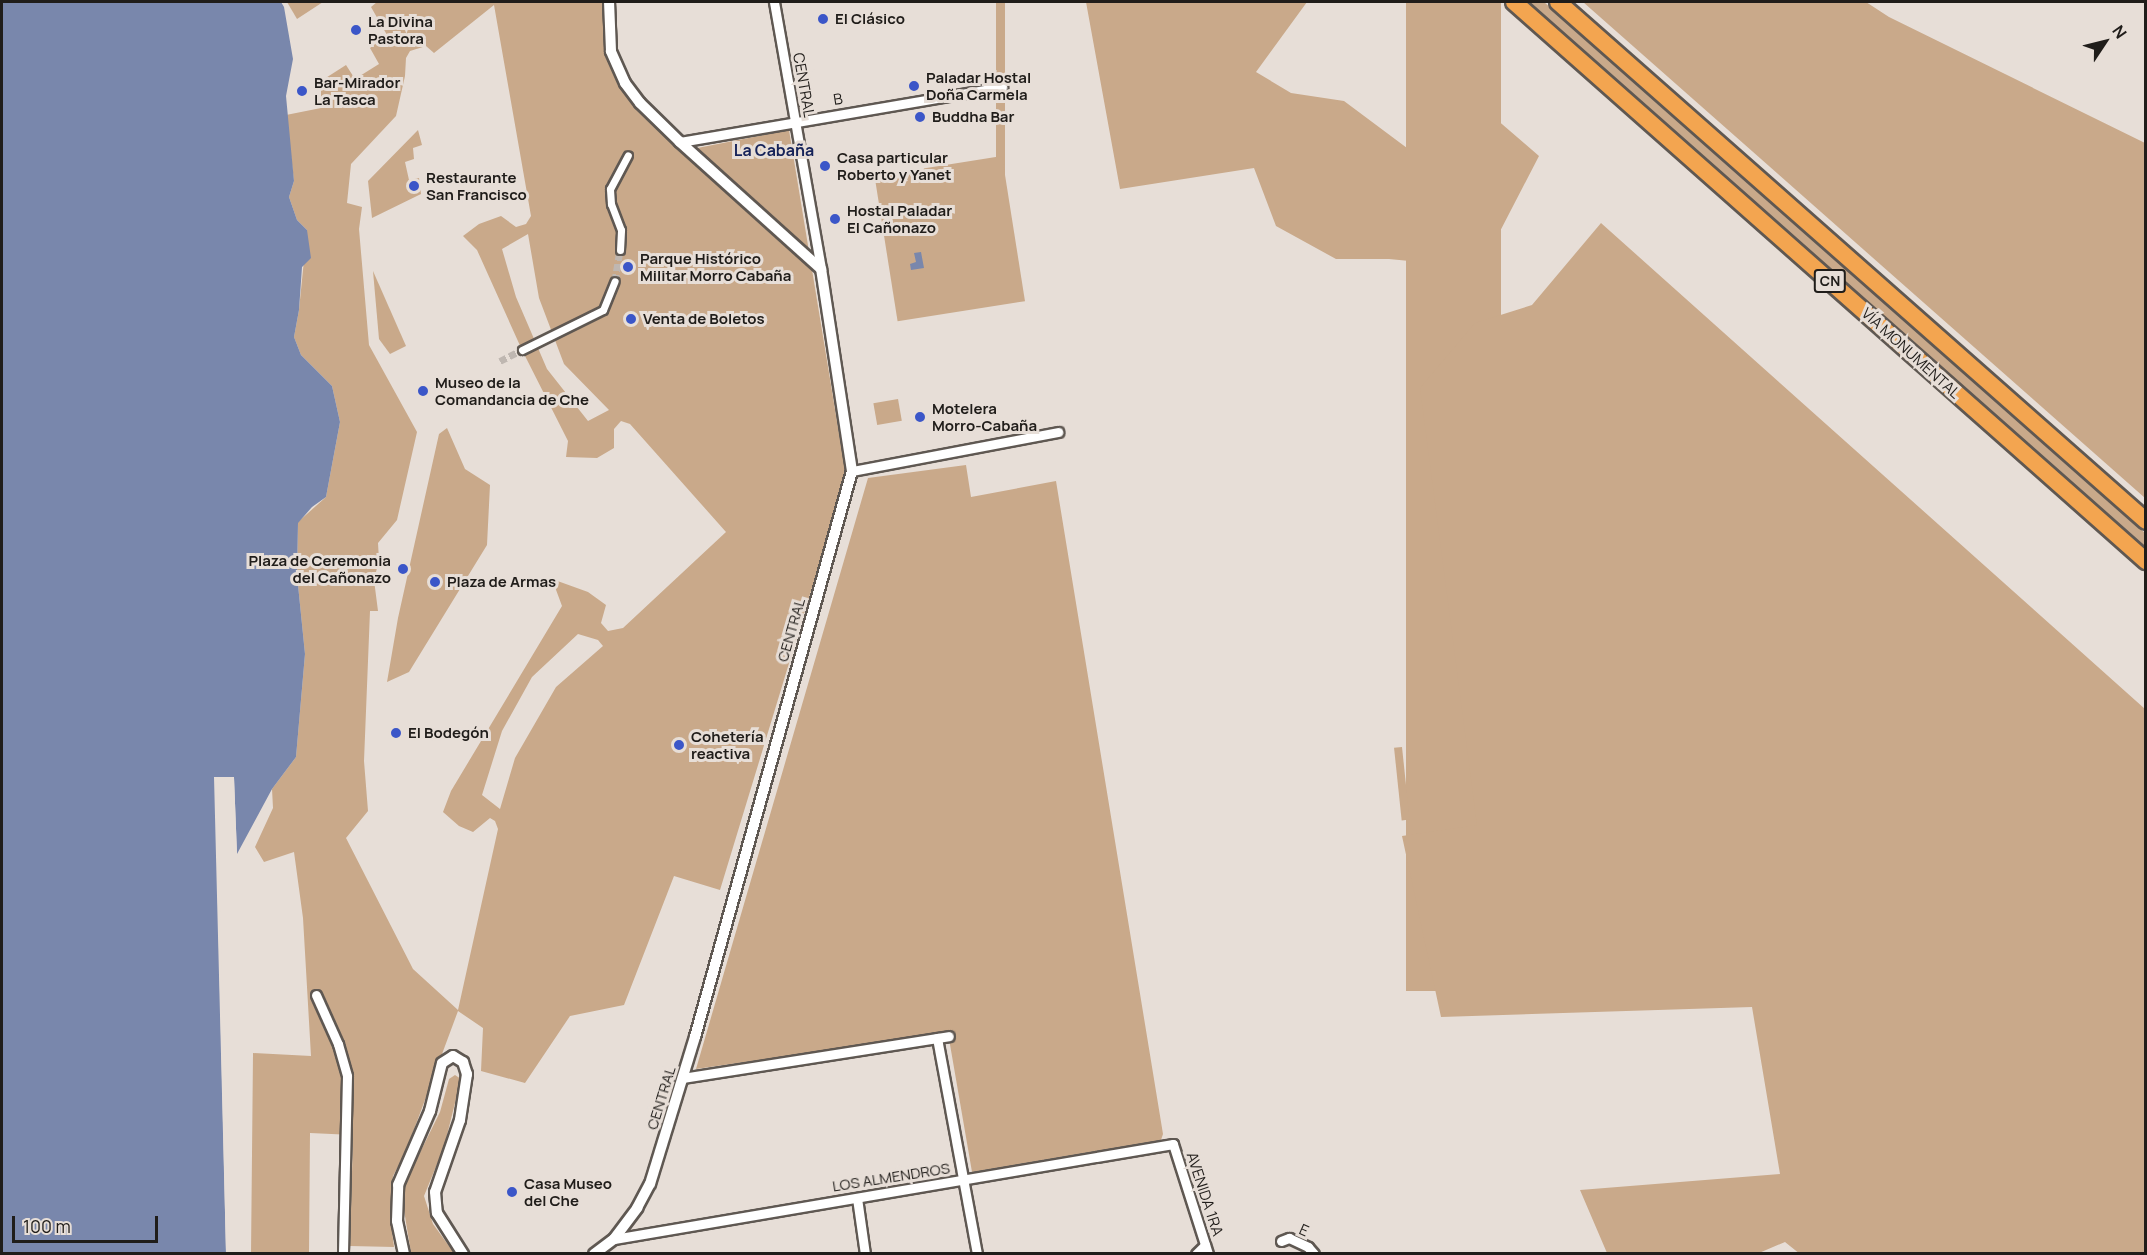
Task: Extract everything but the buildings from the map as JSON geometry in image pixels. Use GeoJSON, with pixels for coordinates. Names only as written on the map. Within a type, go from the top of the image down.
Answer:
{"type":"FeatureCollection","features":[{"type":"Feature","properties":{"kind":"highway","name":"VÍA MONUMENTAL"},"geometry":{"type":"LineString","coordinates":[[1514,2],[2145,561]]}},
{"type":"Feature","properties":{"kind":"highway","name":"VÍA MONUMENTAL"},"geometry":{"type":"LineString","coordinates":[[1558,2],[2145,521]]}},
{"type":"Feature","properties":{"kind":"street"},"geometry":{"type":"LineString","coordinates":[[609,2],[611,51],[620,72],[640,103],[821,269]]}},
{"type":"Feature","properties":{"kind":"street","name":"CENTRAL"},"geometry":{"type":"LineString","coordinates":[[594,1254],[609,1246],[637,1208],[650,1184],[682,1078],[852,471],[821,269],[774,2]]}},
{"type":"Feature","properties":{"kind":"street","name":"B"},"geometry":{"type":"LineString","coordinates":[[680,142],[1002,87]]}},
{"type":"Feature","properties":{"kind":"street"},"geometry":{"type":"LineString","coordinates":[[620,250],[621,238],[611,204],[610,189],[628,155]]}},
{"type":"Feature","properties":{"kind":"street"},"geometry":{"type":"LineString","coordinates":[[522,350],[603,310],[615,281]]}},
{"type":"Feature","properties":{"kind":"street"},"geometry":{"type":"LineString","coordinates":[[852,471],[1058,432]]}},
{"type":"Feature","properties":{"kind":"street"},"geometry":{"type":"LineString","coordinates":[[316,995],[338,1044],[347,1076],[343,1254]]}},
{"type":"Feature","properties":{"kind":"street"},"geometry":{"type":"LineString","coordinates":[[682,1078],[949,1036]]}},
{"type":"Feature","properties":{"kind":"street"},"geometry":{"type":"LineString","coordinates":[[937,1038],[977,1254]]}},
{"type":"Feature","properties":{"kind":"street"},"geometry":{"type":"LineString","coordinates":[[404,1254],[398,1221],[398,1185],[430,1111],[442,1063],[453,1056],[463,1062],[467,1074],[460,1120],[435,1192],[437,1214],[463,1254]]}},
{"type":"Feature","properties":{"kind":"street","name":"LOS ALMENDROS"},"geometry":{"type":"LineString","coordinates":[[609,1246],[857,1198],[1173,1144]]}},
{"type":"Feature","properties":{"kind":"street","name":"AVENIDA 1RA"},"geometry":{"type":"LineString","coordinates":[[1173,1144],[1207,1249]]}},
{"type":"Feature","properties":{"kind":"street"},"geometry":{"type":"LineString","coordinates":[[857,1198],[865,1254]]}},
{"type":"Feature","properties":{"kind":"street","name":"E"},"geometry":{"type":"LineString","coordinates":[[1281,1241],[1289,1238],[1308,1247],[1314,1254]]}},
{"type":"Feature","properties":{"kind":"street"},"geometry":{"type":"LineString","coordinates":[[1196,1254],[1207,1249]]}},
{"type":"Feature","properties":{"kind":"shaded area"},"geometry":{"type":"Polygon","coordinates":[[[287,2],[323,2],[297,19],[287,2]]]}},
{"type":"Feature","properties":{"kind":"shaded area"},"geometry":{"type":"Polygon","coordinates":[[[377,2],[603,2],[605,53],[621,87],[682,151],[789,130],[846,476],[720,890],[674,876],[624,1005],[570,1016],[525,1083],[481,1071],[483,1028],[458,1011],[406,1151],[393,1176],[390,1215],[394,1247],[350,1246],[353,1135],[310,1133],[309,1253],[251,1254],[253,1053],[311,1056],[303,918],[294,852],[264,862],[255,847],[273,808],[272,789],[296,757],[305,654],[297,575],[298,522],[326,497],[340,422],[332,386],[301,355],[294,337],[307,230],[297,220],[289,197],[294,181],[286,115],[321,108],[321,81],[346,65],[355,79],[379,64],[370,48],[387,35],[371,7],[377,2]],[[494,5],[434,53],[426,46],[410,51],[406,58],[405,76],[396,116],[351,164],[347,203],[362,207],[359,229],[369,345],[417,432],[397,520],[378,543],[379,560],[374,580],[378,611],[370,611],[364,761],[368,811],[346,838],[413,969],[458,1010],[498,829],[495,821],[490,818],[473,832],[459,826],[443,812],[451,791],[562,606],[552,579],[588,592],[606,605],[601,623],[608,631],[623,628],[726,532],[630,424],[621,421],[614,429],[614,448],[597,458],[566,457],[568,441],[522,350],[477,250],[463,236],[479,224],[501,216],[516,227],[526,224],[531,216],[494,5]],[[528,234],[502,249],[516,297],[547,369],[588,421],[609,410],[564,364],[539,298],[528,234]],[[578,634],[532,677],[502,731],[482,795],[500,809],[515,758],[556,687],[603,646],[598,640],[578,634]]]}},
{"type":"Feature","properties":{"kind":"shaded area"},"geometry":{"type":"Polygon","coordinates":[[[996,2],[1005,2],[1005,207],[996,207],[996,2]]]}},
{"type":"Feature","properties":{"kind":"shaded area"},"geometry":{"type":"Polygon","coordinates":[[[1086,2],[1307,2],[1256,72],[1291,93],[1344,101],[1407,148],[1430,143],[1474,100],[1539,156],[1481,268],[1389,259],[1336,259],[1276,226],[1254,168],[1120,189],[1086,2]]]}},
{"type":"Feature","properties":{"kind":"shaded area"},"geometry":{"type":"Polygon","coordinates":[[[1406,2],[1501,2],[1501,991],[1406,991],[1406,2]]]}},
{"type":"Feature","properties":{"kind":"shaded area"},"geometry":{"type":"Polygon","coordinates":[[[1529,2],[1544,2],[1785,212],[2145,533],[2145,549],[1529,2]]]}},
{"type":"Feature","properties":{"kind":"shaded area"},"geometry":{"type":"Polygon","coordinates":[[[1583,2],[1866,2],[1889,17],[2145,143],[2145,498],[1583,2]]]}},
{"type":"Feature","properties":{"kind":"shaded area"},"geometry":{"type":"Polygon","coordinates":[[[418,130],[422,145],[413,148],[414,159],[405,162],[409,180],[419,178],[421,194],[372,218],[368,181],[418,130]]]}},
{"type":"Feature","properties":{"kind":"shaded area"},"geometry":{"type":"Polygon","coordinates":[[[1002,156],[1025,301],[898,321],[875,176],[1002,156]]]}},
{"type":"Feature","properties":{"kind":"shaded area"},"geometry":{"type":"Polygon","coordinates":[[[1601,223],[2145,709],[2145,1253],[1800,1254],[1785,1242],[1759,1253],[1607,1253],[1580,1190],[1780,1174],[1752,1007],[1441,1017],[1402,836],[1477,825],[1420,388],[1475,323],[1532,305],[1601,223]]]}},
{"type":"Feature","properties":{"kind":"shaded area"},"geometry":{"type":"Polygon","coordinates":[[[373,271],[406,346],[390,354],[379,339],[373,271]]]}},
{"type":"Feature","properties":{"kind":"shaded area"},"geometry":{"type":"Polygon","coordinates":[[[898,399],[902,421],[877,425],[873,403],[898,399]]]}},
{"type":"Feature","properties":{"kind":"shaded area","name":"Plaza de Armas"},"geometry":{"type":"Polygon","coordinates":[[[447,428],[465,469],[490,485],[487,545],[409,672],[387,682],[398,618],[439,434],[447,428]]]}},
{"type":"Feature","properties":{"kind":"shaded area"},"geometry":{"type":"Polygon","coordinates":[[[966,465],[971,497],[1056,481],[1163,1134],[1161,1140],[972,1172],[948,1033],[696,1069],[868,478],[966,465]]]}},
{"type":"Feature","properties":{"kind":"shaded area"},"geometry":{"type":"Polygon","coordinates":[[[1402,747],[1410,820],[1402,820],[1394,748],[1402,747]]]}},
{"type":"Feature","properties":{"kind":"shaded area"},"geometry":{"type":"Polygon","coordinates":[[[455,1075],[461,1079],[444,1147],[424,1196],[433,1224],[454,1253],[411,1253],[403,1204],[406,1181],[440,1112],[449,1079],[455,1075]]]}},
{"type":"Feature","properties":{"kind":"water"},"geometry":{"type":"Polygon","coordinates":[[[2,2],[281,2],[284,7],[293,59],[286,96],[294,181],[289,197],[297,220],[307,230],[311,258],[302,267],[299,310],[294,337],[301,355],[332,386],[340,422],[326,497],[312,507],[298,523],[297,575],[305,654],[296,757],[272,789],[237,854],[234,778],[215,777],[226,1253],[2,1254],[2,2]]]}},
{"type":"Feature","properties":{"kind":"water"},"geometry":{"type":"Polygon","coordinates":[[[921,252],[924,268],[911,270],[910,264],[916,262],[914,253],[921,252]]]}},
{"type":"Feature","properties":{"kind":"pier"},"geometry":{"type":"Polygon","coordinates":[[[214,777],[234,777],[237,854],[237,857],[234,854],[231,780],[217,780],[229,1254],[226,1253],[214,777]]]}},
{"type":"Feature","properties":{"kind":"tunnel"},"geometry":{"type":"LineString","coordinates":[[615,281],[620,250]]}},
{"type":"Feature","properties":{"kind":"tunnel"},"geometry":{"type":"LineString","coordinates":[[500,361],[522,350]]}},
{"type":"Feature","properties":{"kind":"place","name":"El Clásico"},"geometry":{"type":"Point","coordinates":[823,19]}},
{"type":"Feature","properties":{"kind":"place","name":"La Divina Pastora"},"geometry":{"type":"Point","coordinates":[356,30]}},
{"type":"Feature","properties":{"kind":"place","name":"Paladar Hostal Doña Carmela"},"geometry":{"type":"Point","coordinates":[914,86]}},
{"type":"Feature","properties":{"kind":"place","name":"Bar-Mirador La Tasca"},"geometry":{"type":"Point","coordinates":[302,91]}},
{"type":"Feature","properties":{"kind":"place","name":"Buddha Bar"},"geometry":{"type":"Point","coordinates":[920,117]}},
{"type":"Feature","properties":{"kind":"place","name":"Casa particular Roberto y Yanet"},"geometry":{"type":"Point","coordinates":[825,166]}},
{"type":"Feature","properties":{"kind":"place","name":"Restaurante San Francisco"},"geometry":{"type":"Point","coordinates":[414,186]}},
{"type":"Feature","properties":{"kind":"place","name":"Hostal Paladar El Cañonazo"},"geometry":{"type":"Point","coordinates":[835,219]}},
{"type":"Feature","properties":{"kind":"place","name":"Parque Histórico Militar Morro Cabaña"},"geometry":{"type":"Point","coordinates":[628,267]}},
{"type":"Feature","properties":{"kind":"place","name":"Venta de Boletos"},"geometry":{"type":"Point","coordinates":[631,319]}},
{"type":"Feature","properties":{"kind":"place","name":"Museo de la Comandancia de Che"},"geometry":{"type":"Point","coordinates":[423,391]}},
{"type":"Feature","properties":{"kind":"place","name":"Motelera Morro-Cabaña"},"geometry":{"type":"Point","coordinates":[920,417]}},
{"type":"Feature","properties":{"kind":"place","name":"Plaza de Ceremonia del Cañonazo"},"geometry":{"type":"Point","coordinates":[403,569]}},
{"type":"Feature","properties":{"kind":"place","name":"Plaza de Armas"},"geometry":{"type":"Point","coordinates":[435,582]}},
{"type":"Feature","properties":{"kind":"place","name":"El Bodegón"},"geometry":{"type":"Point","coordinates":[396,733]}},
{"type":"Feature","properties":{"kind":"place","name":"Cohetería reactiva"},"geometry":{"type":"Point","coordinates":[679,745]}},
{"type":"Feature","properties":{"kind":"place","name":"Casa Museo del Che"},"geometry":{"type":"Point","coordinates":[512,1192]}},
{"type":"Feature","properties":{"kind":"district","name":"La Cabaña"},"geometry":{"type":"Point","coordinates":[774,150]}}]}
